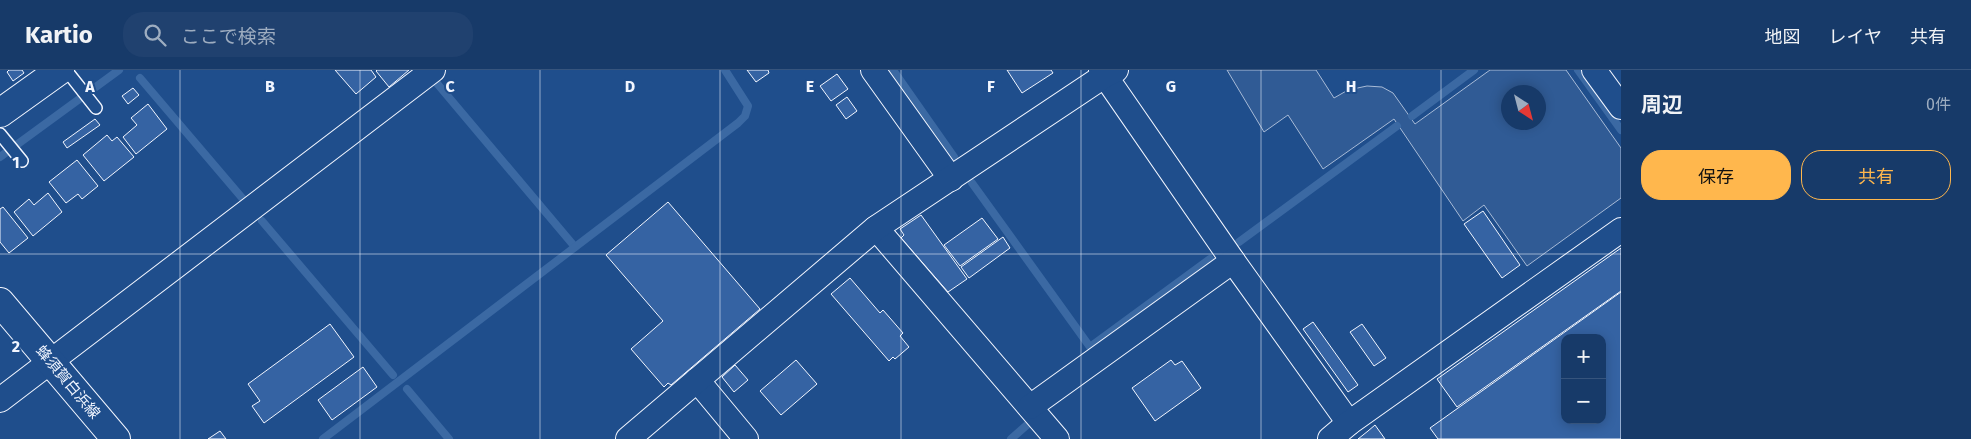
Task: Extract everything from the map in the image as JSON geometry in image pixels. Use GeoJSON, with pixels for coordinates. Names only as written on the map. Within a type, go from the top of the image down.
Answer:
{"type":"FeatureCollection","features":[{"type":"Feature","properties":{"kind":"main road"},"geometry":{"type":"LineString","coordinates":[[1,128],[68,76]]}},
{"type":"Feature","properties":{"kind":"main road","name":"蜂須賀白浜線"},"geometry":{"type":"LineString","coordinates":[[0,302],[116,439]]}},
{"type":"Feature","properties":{"kind":"street"},"geometry":{"type":"LineString","coordinates":[[0,400],[433,70]]}},
{"type":"Feature","properties":{"kind":"street"},"geometry":{"type":"LineString","coordinates":[[873,70],[951,179]]}},
{"type":"Feature","properties":{"kind":"street"},"geometry":{"type":"LineString","coordinates":[[1594,70],[1621,107]]}},
{"type":"Feature","properties":{"kind":"street"},"geometry":{"type":"LineString","coordinates":[[628,439],[876,228],[1107,72],[1233,261],[1349,423]]}},
{"type":"Feature","properties":{"kind":"street"},"geometry":{"type":"LineString","coordinates":[[876,228],[1057,439]]}},
{"type":"Feature","properties":{"kind":"street"},"geometry":{"type":"LineString","coordinates":[[1330,439],[1349,423],[1621,230]]}},
{"type":"Feature","properties":{"kind":"street"},"geometry":{"type":"LineString","coordinates":[[1030,407],[1233,261]]}},
{"type":"Feature","properties":{"kind":"street"},"geometry":{"type":"LineString","coordinates":[[697,380],[746,439]]}},
{"type":"Feature","properties":{"kind":"lane"},"geometry":{"type":"LineString","coordinates":[[66,70],[68,76],[96,108]]}},
{"type":"Feature","properties":{"kind":"lane"},"geometry":{"type":"LineString","coordinates":[[1,128],[22,161]]}},
{"type":"Feature","properties":{"kind":"shaded area"},"geometry":{"type":"Polygon","coordinates":[[[1227,70],[1316,70],[1334,98],[1348,90],[1367,86],[1382,87],[1393,93],[1415,124],[1490,70],[1566,70],[1621,148],[1621,198],[1527,266],[1484,205],[1463,221],[1394,119],[1323,169],[1288,115],[1264,132],[1227,70]]]}},
{"type":"Feature","properties":{"kind":"building"},"geometry":{"type":"Polygon","coordinates":[[[9,70],[22,70],[24,73],[13,81],[7,72],[9,70]]]}},
{"type":"Feature","properties":{"kind":"building"},"geometry":{"type":"Polygon","coordinates":[[[335,70],[371,70],[376,77],[356,94],[335,70]]]}},
{"type":"Feature","properties":{"kind":"building"},"geometry":{"type":"Polygon","coordinates":[[[377,70],[409,70],[389,87],[377,70]]]}},
{"type":"Feature","properties":{"kind":"building"},"geometry":{"type":"Polygon","coordinates":[[[747,70],[768,70],[769,73],[756,82],[747,70]]]}},
{"type":"Feature","properties":{"kind":"building"},"geometry":{"type":"Polygon","coordinates":[[[1007,70],[1051,70],[1053,73],[1022,93],[1007,70]]]}},
{"type":"Feature","properties":{"kind":"building"},"geometry":{"type":"Polygon","coordinates":[[[837,74],[848,89],[831,101],[820,86],[837,74]]]}},
{"type":"Feature","properties":{"kind":"building"},"geometry":{"type":"Polygon","coordinates":[[[133,88],[139,95],[128,104],[122,96],[133,88]]]}},
{"type":"Feature","properties":{"kind":"building"},"geometry":{"type":"Polygon","coordinates":[[[847,97],[857,111],[846,119],[836,105],[847,97]]]}},
{"type":"Feature","properties":{"kind":"building"},"geometry":{"type":"Polygon","coordinates":[[[148,104],[167,129],[136,154],[123,137],[137,125],[131,118],[148,104]]]}},
{"type":"Feature","properties":{"kind":"building"},"geometry":{"type":"Polygon","coordinates":[[[95,119],[100,125],[67,148],[63,142],[95,119]]]}},
{"type":"Feature","properties":{"kind":"building"},"geometry":{"type":"Polygon","coordinates":[[[107,135],[112,141],[117,137],[134,157],[104,181],[83,155],[107,135]]]}},
{"type":"Feature","properties":{"kind":"building"},"geometry":{"type":"Polygon","coordinates":[[[77,160],[98,186],[82,199],[78,194],[66,203],[49,182],[77,160]]]}},
{"type":"Feature","properties":{"kind":"building"},"geometry":{"type":"Polygon","coordinates":[[[48,193],[62,212],[33,236],[14,212],[29,199],[34,205],[48,193]]]}},
{"type":"Feature","properties":{"kind":"building"},"geometry":{"type":"Polygon","coordinates":[[[668,202],[760,309],[671,385],[668,383],[664,387],[631,349],[663,321],[606,255],[668,202]]]}},
{"type":"Feature","properties":{"kind":"building"},"geometry":{"type":"Polygon","coordinates":[[[3,207],[28,238],[9,253],[0,242],[0,209],[3,207]]]}},
{"type":"Feature","properties":{"kind":"building"},"geometry":{"type":"Polygon","coordinates":[[[1483,211],[1520,265],[1502,278],[1464,224],[1483,211]]]}},
{"type":"Feature","properties":{"kind":"building"},"geometry":{"type":"Polygon","coordinates":[[[921,215],[967,279],[948,292],[901,238],[904,235],[900,229],[921,215]]]}},
{"type":"Feature","properties":{"kind":"building"},"geometry":{"type":"Polygon","coordinates":[[[982,218],[998,239],[960,266],[944,245],[982,218]]]}},
{"type":"Feature","properties":{"kind":"building"},"geometry":{"type":"Polygon","coordinates":[[[1003,237],[1010,248],[969,278],[961,267],[1003,237]]]}},
{"type":"Feature","properties":{"kind":"building"},"geometry":{"type":"Polygon","coordinates":[[[1621,248],[1621,291],[1457,407],[1437,379],[1621,248]]]}},
{"type":"Feature","properties":{"kind":"building"},"geometry":{"type":"Polygon","coordinates":[[[850,278],[880,313],[883,310],[903,333],[900,336],[909,347],[895,359],[893,357],[889,361],[831,294],[850,278]]]}},
{"type":"Feature","properties":{"kind":"building"},"geometry":{"type":"Polygon","coordinates":[[[1621,292],[1621,439],[1438,439],[1430,428],[1561,335],[1561,424],[1606,424],[1606,334],[1562,334],[1621,292]]]}},
{"type":"Feature","properties":{"kind":"building"},"geometry":{"type":"Polygon","coordinates":[[[1313,322],[1358,385],[1348,392],[1303,329],[1313,322]]]}},
{"type":"Feature","properties":{"kind":"building"},"geometry":{"type":"Polygon","coordinates":[[[330,324],[354,357],[264,423],[252,406],[260,401],[248,384],[330,324]]]}},
{"type":"Feature","properties":{"kind":"building"},"geometry":{"type":"Polygon","coordinates":[[[1362,324],[1386,358],[1374,366],[1350,332],[1362,324]]]}},
{"type":"Feature","properties":{"kind":"building"},"geometry":{"type":"Polygon","coordinates":[[[796,360],[817,384],[781,415],[760,391],[796,360]]]}},
{"type":"Feature","properties":{"kind":"building"},"geometry":{"type":"Polygon","coordinates":[[[1171,360],[1175,365],[1182,361],[1201,388],[1155,421],[1132,388],[1171,360]]]}},
{"type":"Feature","properties":{"kind":"building"},"geometry":{"type":"Polygon","coordinates":[[[735,365],[748,380],[734,392],[722,377],[735,365]]]}},
{"type":"Feature","properties":{"kind":"building"},"geometry":{"type":"Polygon","coordinates":[[[363,367],[377,387],[332,420],[318,400],[363,367]]]}},
{"type":"Feature","properties":{"kind":"building"},"geometry":{"type":"Polygon","coordinates":[[[1375,425],[1385,439],[1358,439],[1368,431],[1375,425]]]}},
{"type":"Feature","properties":{"kind":"building"},"geometry":{"type":"Polygon","coordinates":[[[220,431],[226,439],[208,439],[220,431]]]}},
{"type":"Feature","properties":{"kind":"waterway"},"geometry":{"type":"LineString","coordinates":[[0,157],[119,70]]}},
{"type":"Feature","properties":{"kind":"waterway"},"geometry":{"type":"LineString","coordinates":[[323,439],[738,123],[745,116],[748,106],[725,70]]}},
{"type":"Feature","properties":{"kind":"waterway"},"geometry":{"type":"LineString","coordinates":[[893,70],[954,157]]}},
{"type":"Feature","properties":{"kind":"waterway"},"geometry":{"type":"LineString","coordinates":[[1412,116],[1474,70]]}},
{"type":"Feature","properties":{"kind":"waterway"},"geometry":{"type":"LineString","coordinates":[[1578,70],[1621,130]]}},
{"type":"Feature","properties":{"kind":"waterway"},"geometry":{"type":"LineString","coordinates":[[140,78],[243,199]]}},
{"type":"Feature","properties":{"kind":"waterway"},"geometry":{"type":"LineString","coordinates":[[435,81],[575,247]]}},
{"type":"Feature","properties":{"kind":"waterway"},"geometry":{"type":"LineString","coordinates":[[1239,242],[1397,126]]}},
{"type":"Feature","properties":{"kind":"waterway"},"geometry":{"type":"LineString","coordinates":[[972,183],[1090,347],[1210,259]]}},
{"type":"Feature","properties":{"kind":"waterway"},"geometry":{"type":"LineString","coordinates":[[262,221],[393,375]]}},
{"type":"Feature","properties":{"kind":"waterway"},"geometry":{"type":"LineString","coordinates":[[407,389],[449,439]]}},
{"type":"Feature","properties":{"kind":"waterway"},"geometry":{"type":"LineString","coordinates":[[1011,439],[1028,424]]}}]}
